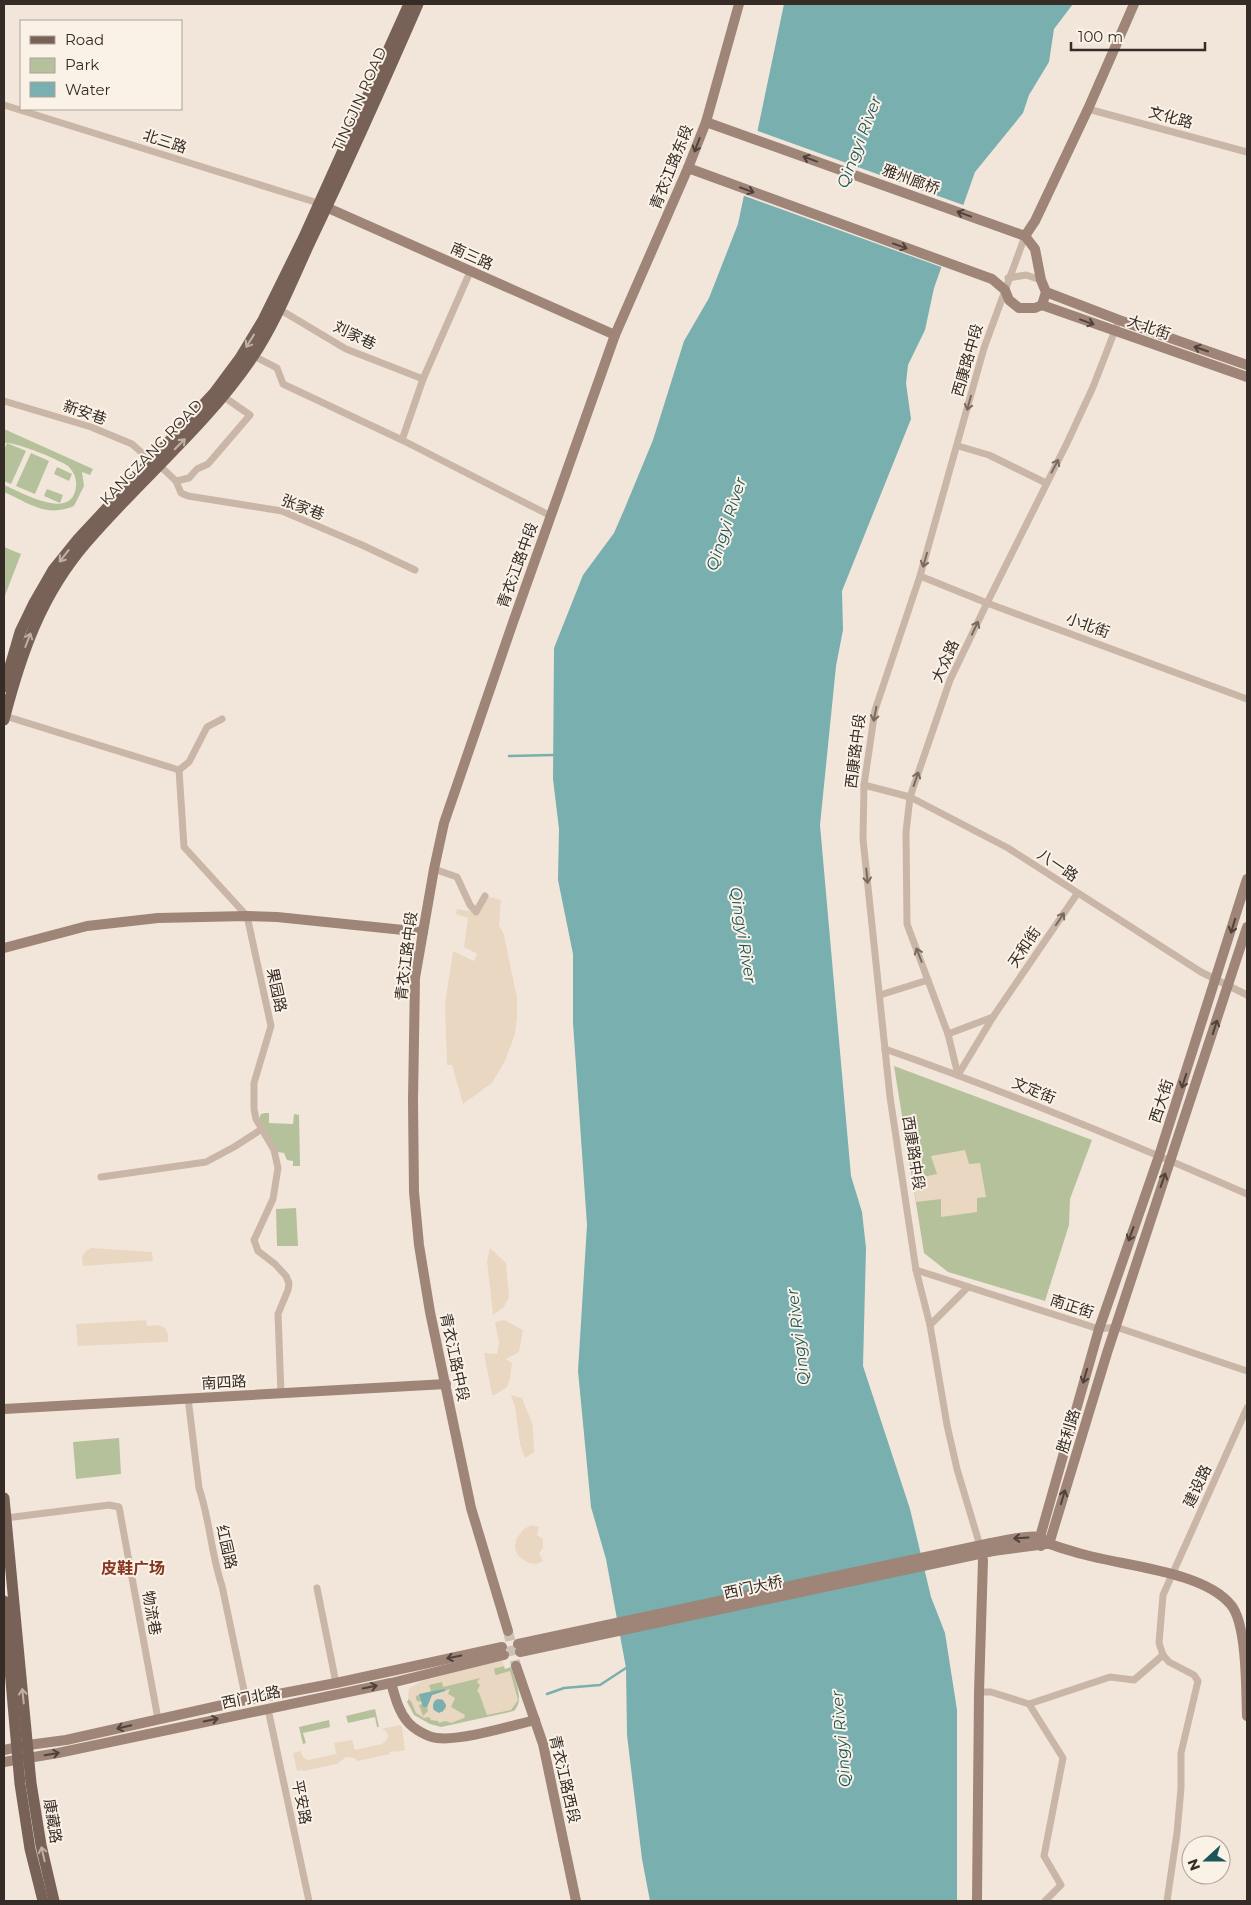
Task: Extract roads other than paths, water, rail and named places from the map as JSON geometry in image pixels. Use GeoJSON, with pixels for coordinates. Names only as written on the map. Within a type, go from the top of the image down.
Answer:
{"type":"FeatureCollection","features":[{"type":"Feature","properties":{"kind":"main road","name":"TINGJIN ROAD"},"geometry":{"type":"LineString","coordinates":[[323,205],[409,4]]}},
{"type":"Feature","properties":{"kind":"main road","name":"TINGJIN ROAD"},"geometry":{"type":"LineString","coordinates":[[323,205],[418,4]]}},
{"type":"Feature","properties":{"kind":"main road","name":"青衣江路东段"},"geometry":{"type":"LineString","coordinates":[[615,335],[688,168],[706,122],[739,4]]}},
{"type":"Feature","properties":{"kind":"main road","name":"西康路中段"},"geometry":{"type":"LineString","coordinates":[[1025,236],[1035,221],[1088,109],[1134,4]]}},
{"type":"Feature","properties":{"kind":"main road","name":"雅州廊桥"},"geometry":{"type":"LineString","coordinates":[[706,122],[1025,236]]}},
{"type":"Feature","properties":{"kind":"main road"},"geometry":{"type":"LineString","coordinates":[[688,168],[992,279],[1005,290],[1009,300],[1019,308],[1035,308],[1042,305],[1046,292],[1041,280],[1035,249],[1025,236]]}},
{"type":"Feature","properties":{"kind":"main road","name":"南三路"},"geometry":{"type":"LineString","coordinates":[[323,205],[615,335]]}},
{"type":"Feature","properties":{"kind":"main road","name":"KANGZANG ROAD"},"geometry":{"type":"LineString","coordinates":[[4,687],[20,632],[53,570],[78,539],[155,463],[202,423],[254,356],[279,309],[323,205]]}},
{"type":"Feature","properties":{"kind":"main road","name":"KANGZANG ROAD"},"geometry":{"type":"LineString","coordinates":[[4,717],[30,635],[61,578],[86,543],[155,463],[240,358],[263,320],[303,239],[323,205]]}},
{"type":"Feature","properties":{"kind":"main road","name":"大北街"},"geometry":{"type":"LineString","coordinates":[[1046,292],[1119,320],[1247,364]]}},
{"type":"Feature","properties":{"kind":"main road","name":"大北街"},"geometry":{"type":"LineString","coordinates":[[1042,305],[1247,377]]}},
{"type":"Feature","properties":{"kind":"main road","name":"青衣江路中段"},"geometry":{"type":"LineString","coordinates":[[508,1631],[471,1508],[430,1312],[419,1245],[414,1192],[414,997],[434,869],[447,814],[615,335]]}},
{"type":"Feature","properties":{"kind":"main road","name":"西大街"},"geometry":{"type":"LineString","coordinates":[[1099,1330],[1159,1156],[1217,979],[1247,879]]}},
{"type":"Feature","properties":{"kind":"main road"},"geometry":{"type":"LineString","coordinates":[[4,948],[87,926],[158,918],[277,917],[423,932]]}},
{"type":"Feature","properties":{"kind":"main road","name":"西大街"},"geometry":{"type":"LineString","coordinates":[[1116,1327],[1247,927]]}},
{"type":"Feature","properties":{"kind":"main road","name":"胜利路"},"geometry":{"type":"LineString","coordinates":[[1043,1542],[1116,1327]]}},
{"type":"Feature","properties":{"kind":"main road","name":"胜利路"},"geometry":{"type":"LineString","coordinates":[[1043,1542],[1099,1330]]}},
{"type":"Feature","properties":{"kind":"main road","name":"南四路"},"geometry":{"type":"LineString","coordinates":[[4,1409],[446,1384]]}},
{"type":"Feature","properties":{"kind":"main road"},"geometry":{"type":"LineString","coordinates":[[4,1498],[23,1746]]}},
{"type":"Feature","properties":{"kind":"main road","name":"西门大桥"},"geometry":{"type":"LineString","coordinates":[[519,1648],[992,1547],[1016,1538],[1043,1542],[1084,1555],[1198,1582],[1219,1594],[1231,1604],[1238,1616],[1243,1650],[1247,1716]]}},
{"type":"Feature","properties":{"kind":"main road"},"geometry":{"type":"LineString","coordinates":[[977,1901],[979,1692],[983,1560]]}},
{"type":"Feature","properties":{"kind":"main road"},"geometry":{"type":"LineString","coordinates":[[4,1601],[23,1746]]}},
{"type":"Feature","properties":{"kind":"main road","name":"西门北路"},"geometry":{"type":"LineString","coordinates":[[4,1750],[66,1740],[246,1700],[503,1651],[391,1683],[4,1762]]}},
{"type":"Feature","properties":{"kind":"main road","name":"青衣江路西段"},"geometry":{"type":"LineString","coordinates":[[516,1666],[543,1744],[576,1901]]}},
{"type":"Feature","properties":{"kind":"main road"},"geometry":{"type":"LineString","coordinates":[[391,1683],[401,1712],[409,1723],[418,1730],[436,1738],[467,1735],[535,1720]]}},
{"type":"Feature","properties":{"kind":"main road","name":"康藏路"},"geometry":{"type":"LineString","coordinates":[[23,1746],[41,1845],[54,1901]]}},
{"type":"Feature","properties":{"kind":"main road","name":"康藏路"},"geometry":{"type":"LineString","coordinates":[[24,1759],[20,1784],[30,1849],[43,1901]]}},
{"type":"Feature","properties":{"kind":"street","name":"北三路"},"geometry":{"type":"LineString","coordinates":[[4,105],[323,205]]}},
{"type":"Feature","properties":{"kind":"street","name":"文化路"},"geometry":{"type":"LineString","coordinates":[[1088,109],[1247,152]]}},
{"type":"Feature","properties":{"kind":"street","name":"西康路中段"},"geometry":{"type":"LineString","coordinates":[[983,1560],[979,1539],[957,1469],[947,1425],[930,1325],[916,1270],[890,1097],[863,839],[864,785],[875,710],[920,576],[984,348],[1008,278],[1025,236]]}},
{"type":"Feature","properties":{"kind":"street"},"geometry":{"type":"LineString","coordinates":[[402,440],[423,379],[470,272]]}},
{"type":"Feature","properties":{"kind":"street"},"geometry":{"type":"LineString","coordinates":[[1008,278],[1026,275],[1041,280]]}},
{"type":"Feature","properties":{"kind":"street","name":"刘家巷"},"geometry":{"type":"LineString","coordinates":[[279,309],[346,349],[423,379]]}},
{"type":"Feature","properties":{"kind":"street","name":"大众路"},"geometry":{"type":"LineString","coordinates":[[958,1075],[948,1034],[907,924],[906,832],[910,797],[950,680],[1067,443],[1093,387],[1119,320]]}},
{"type":"Feature","properties":{"kind":"street"},"geometry":{"type":"LineString","coordinates":[[254,356],[277,368],[283,384],[402,440],[551,516]]}},
{"type":"Feature","properties":{"kind":"street"},"geometry":{"type":"LineString","coordinates":[[176,481],[188,478],[197,469],[208,464],[250,415],[224,397]]}},
{"type":"Feature","properties":{"kind":"street","name":"新安巷"},"geometry":{"type":"LineString","coordinates":[[4,401],[91,427],[116,437],[132,444],[155,463]]}},
{"type":"Feature","properties":{"kind":"street"},"geometry":{"type":"LineString","coordinates":[[958,446],[989,455],[1046,483]]}},
{"type":"Feature","properties":{"kind":"street","name":"张家巷"},"geometry":{"type":"LineString","coordinates":[[155,463],[176,481],[181,494],[282,512],[362,545],[415,570]]}},
{"type":"Feature","properties":{"kind":"street","name":"小北街"},"geometry":{"type":"LineString","coordinates":[[920,576],[987,603],[1247,699]]}},
{"type":"Feature","properties":{"kind":"street"},"geometry":{"type":"LineString","coordinates":[[4,717],[179,770]]}},
{"type":"Feature","properties":{"kind":"street"},"geometry":{"type":"LineString","coordinates":[[179,770],[189,762],[207,727],[222,719]]}},
{"type":"Feature","properties":{"kind":"street"},"geometry":{"type":"LineString","coordinates":[[179,770],[184,847],[247,916]]}},
{"type":"Feature","properties":{"kind":"street","name":"八一路"},"geometry":{"type":"LineString","coordinates":[[864,785],[910,797],[1008,848],[1201,972],[1229,984],[1247,995]]}},
{"type":"Feature","properties":{"kind":"street"},"geometry":{"type":"LineString","coordinates":[[434,869],[457,877],[470,905],[476,912],[485,896]]}},
{"type":"Feature","properties":{"kind":"street","name":"天和街"},"geometry":{"type":"LineString","coordinates":[[958,1075],[993,1017],[1077,894]]}},
{"type":"Feature","properties":{"kind":"street","name":"果园路"},"geometry":{"type":"LineString","coordinates":[[247,916],[271,1026],[257,1067],[254,1083],[254,1108],[256,1119],[274,1150],[278,1168],[273,1198],[254,1240],[258,1251],[275,1264],[286,1276],[289,1283],[278,1314],[281,1394]]}},
{"type":"Feature","properties":{"kind":"street"},"geometry":{"type":"LineString","coordinates":[[880,995],[928,980]]}},
{"type":"Feature","properties":{"kind":"street"},"geometry":{"type":"LineString","coordinates":[[948,1034],[993,1017]]}},
{"type":"Feature","properties":{"kind":"street","name":"文定街"},"geometry":{"type":"LineString","coordinates":[[885,1050],[958,1075],[1159,1156],[1247,1194]]}},
{"type":"Feature","properties":{"kind":"street"},"geometry":{"type":"LineString","coordinates":[[101,1178],[206,1162],[262,1129]]}},
{"type":"Feature","properties":{"kind":"street","name":"南正街"},"geometry":{"type":"LineString","coordinates":[[916,1270],[1099,1330],[1116,1327],[1247,1371]]}},
{"type":"Feature","properties":{"kind":"street"},"geometry":{"type":"LineString","coordinates":[[930,1325],[968,1287]]}},
{"type":"Feature","properties":{"kind":"street","name":"红园路"},"geometry":{"type":"LineString","coordinates":[[188,1398],[199,1488],[246,1700]]}},
{"type":"Feature","properties":{"kind":"street","name":"建设路"},"geometry":{"type":"LineString","coordinates":[[1163,1655],[1159,1643],[1163,1595],[1247,1408]]}},
{"type":"Feature","properties":{"kind":"street","name":"物流巷"},"geometry":{"type":"LineString","coordinates":[[6,1518],[109,1505],[121,1506],[158,1719]]}},
{"type":"Feature","properties":{"kind":"street"},"geometry":{"type":"LineString","coordinates":[[317,1588],[336,1683]]}},
{"type":"Feature","properties":{"kind":"street"},"geometry":{"type":"LineString","coordinates":[[979,1692],[991,1692],[1029,1704],[1110,1677],[1134,1680],[1163,1655],[1169,1662],[1194,1675],[1198,1681],[1181,1754],[1181,1788],[1177,1833],[1167,1901]]}},
{"type":"Feature","properties":{"kind":"street"},"geometry":{"type":"LineString","coordinates":[[1029,1704],[1063,1758],[1044,1856],[1061,1885],[1045,1901]]}},
{"type":"Feature","properties":{"kind":"street","name":"平安路"},"geometry":{"type":"LineString","coordinates":[[268,1709],[309,1901]]}},
{"type":"Feature","properties":{"kind":"water","name":"Qingyi River"},"geometry":{"type":"Polygon","coordinates":[[[784,4],[1073,4],[1054,29],[1049,62],[1029,95],[1023,113],[975,172],[934,288],[925,330],[908,365],[906,383],[911,419],[842,591],[843,630],[836,666],[820,825],[851,1176],[862,1212],[866,1248],[863,1366],[910,1509],[931,1597],[945,1633],[957,1710],[957,1901],[650,1901],[642,1859],[627,1735],[626,1668],[606,1559],[591,1507],[578,1371],[587,1225],[573,1023],[573,954],[558,880],[559,829],[553,779],[554,648],[583,575],[614,533],[624,510],[653,440],[684,341],[709,298],[738,224],[784,4]]]}},
{"type":"Feature","properties":{"kind":"water"},"geometry":{"type":"Polygon","coordinates":[[[445,1689],[445,1691],[432,1695],[427,1707],[423,1707],[419,1694],[445,1689]]]}},
{"type":"Feature","properties":{"kind":"water"},"geometry":{"type":"Polygon","coordinates":[[[438,1699],[443,1700],[446,1706],[439,1713],[434,1710],[433,1706],[434,1702],[438,1699]]]}},
{"type":"Feature","properties":{"kind":"waterway"},"geometry":{"type":"LineString","coordinates":[[509,756],[553,755]]}},
{"type":"Feature","properties":{"kind":"waterway"},"geometry":{"type":"LineString","coordinates":[[547,1694],[564,1688],[600,1685],[626,1668]]}},
{"type":"Feature","properties":{"kind":"tunnel"},"geometry":{"type":"LineString","coordinates":[[508,1631],[516,1666]]}},
{"type":"Feature","properties":{"kind":"district","name":"皮鞋广场"},"geometry":{"type":"Point","coordinates":[133,1568]}}]}
